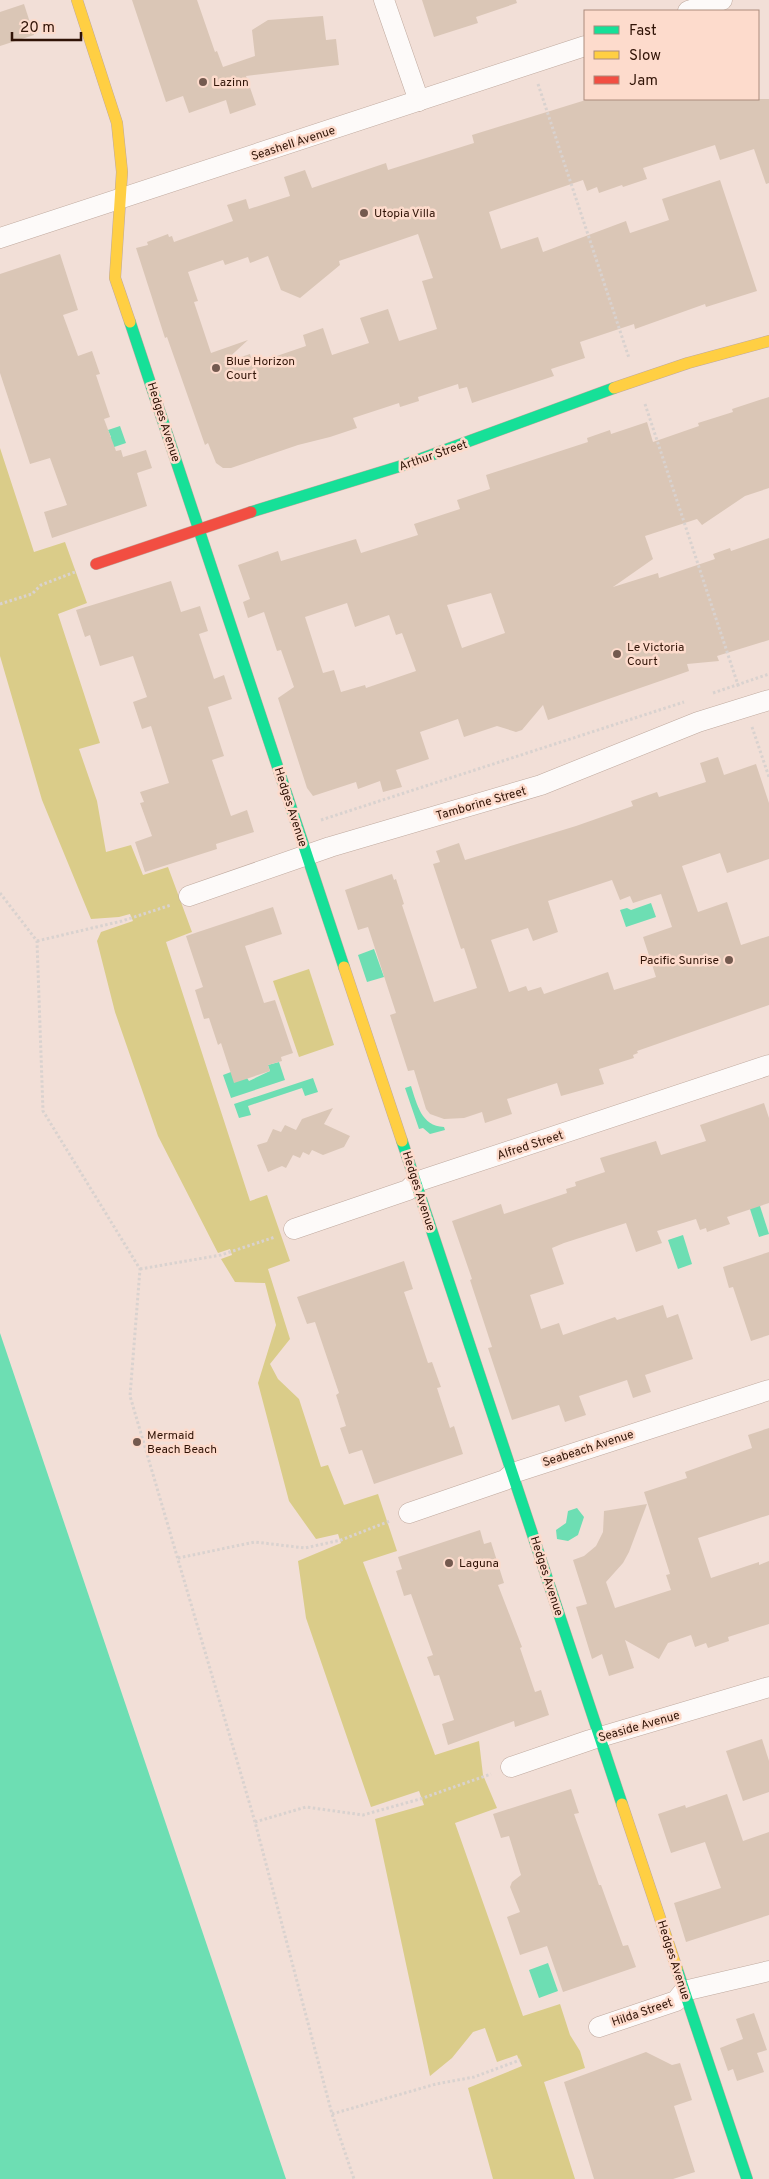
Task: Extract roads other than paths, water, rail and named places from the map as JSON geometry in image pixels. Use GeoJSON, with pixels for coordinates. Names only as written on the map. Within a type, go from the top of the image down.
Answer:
{"type":"FeatureCollection","features":[{"type":"Feature","properties":{"kind":"street","name":"Hedges Avenue"},"geometry":{"type":"LineString","coordinates":[[77,0],[117,123],[122,172],[115,278],[747,2179]]}},
{"type":"Feature","properties":{"kind":"street"},"geometry":{"type":"LineString","coordinates":[[384,0],[419,101]]}},
{"type":"Feature","properties":{"kind":"street"},"geometry":{"type":"LineString","coordinates":[[689,10],[722,0]]}},
{"type":"Feature","properties":{"kind":"street","name":"Seashell Avenue"},"geometry":{"type":"LineString","coordinates":[[0,238],[584,46]]}},
{"type":"Feature","properties":{"kind":"street","name":"Arthur Street"},"geometry":{"type":"LineString","coordinates":[[96,564],[199,528],[404,466],[485,437],[574,401],[688,363],[769,341]]}},
{"type":"Feature","properties":{"kind":"street","name":"Tamborine Street"},"geometry":{"type":"LineString","coordinates":[[189,896],[307,856],[541,785],[698,722],[769,700]]}},
{"type":"Feature","properties":{"kind":"street","name":"Alfred Street"},"geometry":{"type":"LineString","coordinates":[[294,1229],[408,1190],[416,1182],[769,1066]]}},
{"type":"Feature","properties":{"kind":"street","name":"Seabeach Avenue"},"geometry":{"type":"LineString","coordinates":[[409,1513],[505,1480],[513,1473],[769,1390]]}},
{"type":"Feature","properties":{"kind":"street","name":"Seaside Avenue"},"geometry":{"type":"LineString","coordinates":[[511,1767],[590,1740],[769,1687]]}},
{"type":"Feature","properties":{"kind":"street","name":"Hilda Street"},"geometry":{"type":"LineString","coordinates":[[599,2026],[676,2001],[684,1991],[769,1971]]}},
{"type":"Feature","properties":{"kind":"place","name":"Lazinn"},"geometry":{"type":"Point","coordinates":[203,82]}},
{"type":"Feature","properties":{"kind":"place","name":"Utopia Villa"},"geometry":{"type":"Point","coordinates":[364,213]}},
{"type":"Feature","properties":{"kind":"place","name":"Blue Horizon Court"},"geometry":{"type":"Point","coordinates":[216,368]}},
{"type":"Feature","properties":{"kind":"place","name":"Le Victoria Court"},"geometry":{"type":"Point","coordinates":[617,654]}},
{"type":"Feature","properties":{"kind":"place","name":"Pacific Sunrise"},"geometry":{"type":"Point","coordinates":[729,960]}},
{"type":"Feature","properties":{"kind":"place","name":"Mermaid Beach Beach"},"geometry":{"type":"Point","coordinates":[137,1442]}},
{"type":"Feature","properties":{"kind":"place","name":"Laguna"},"geometry":{"type":"Point","coordinates":[449,1563]}}]}
